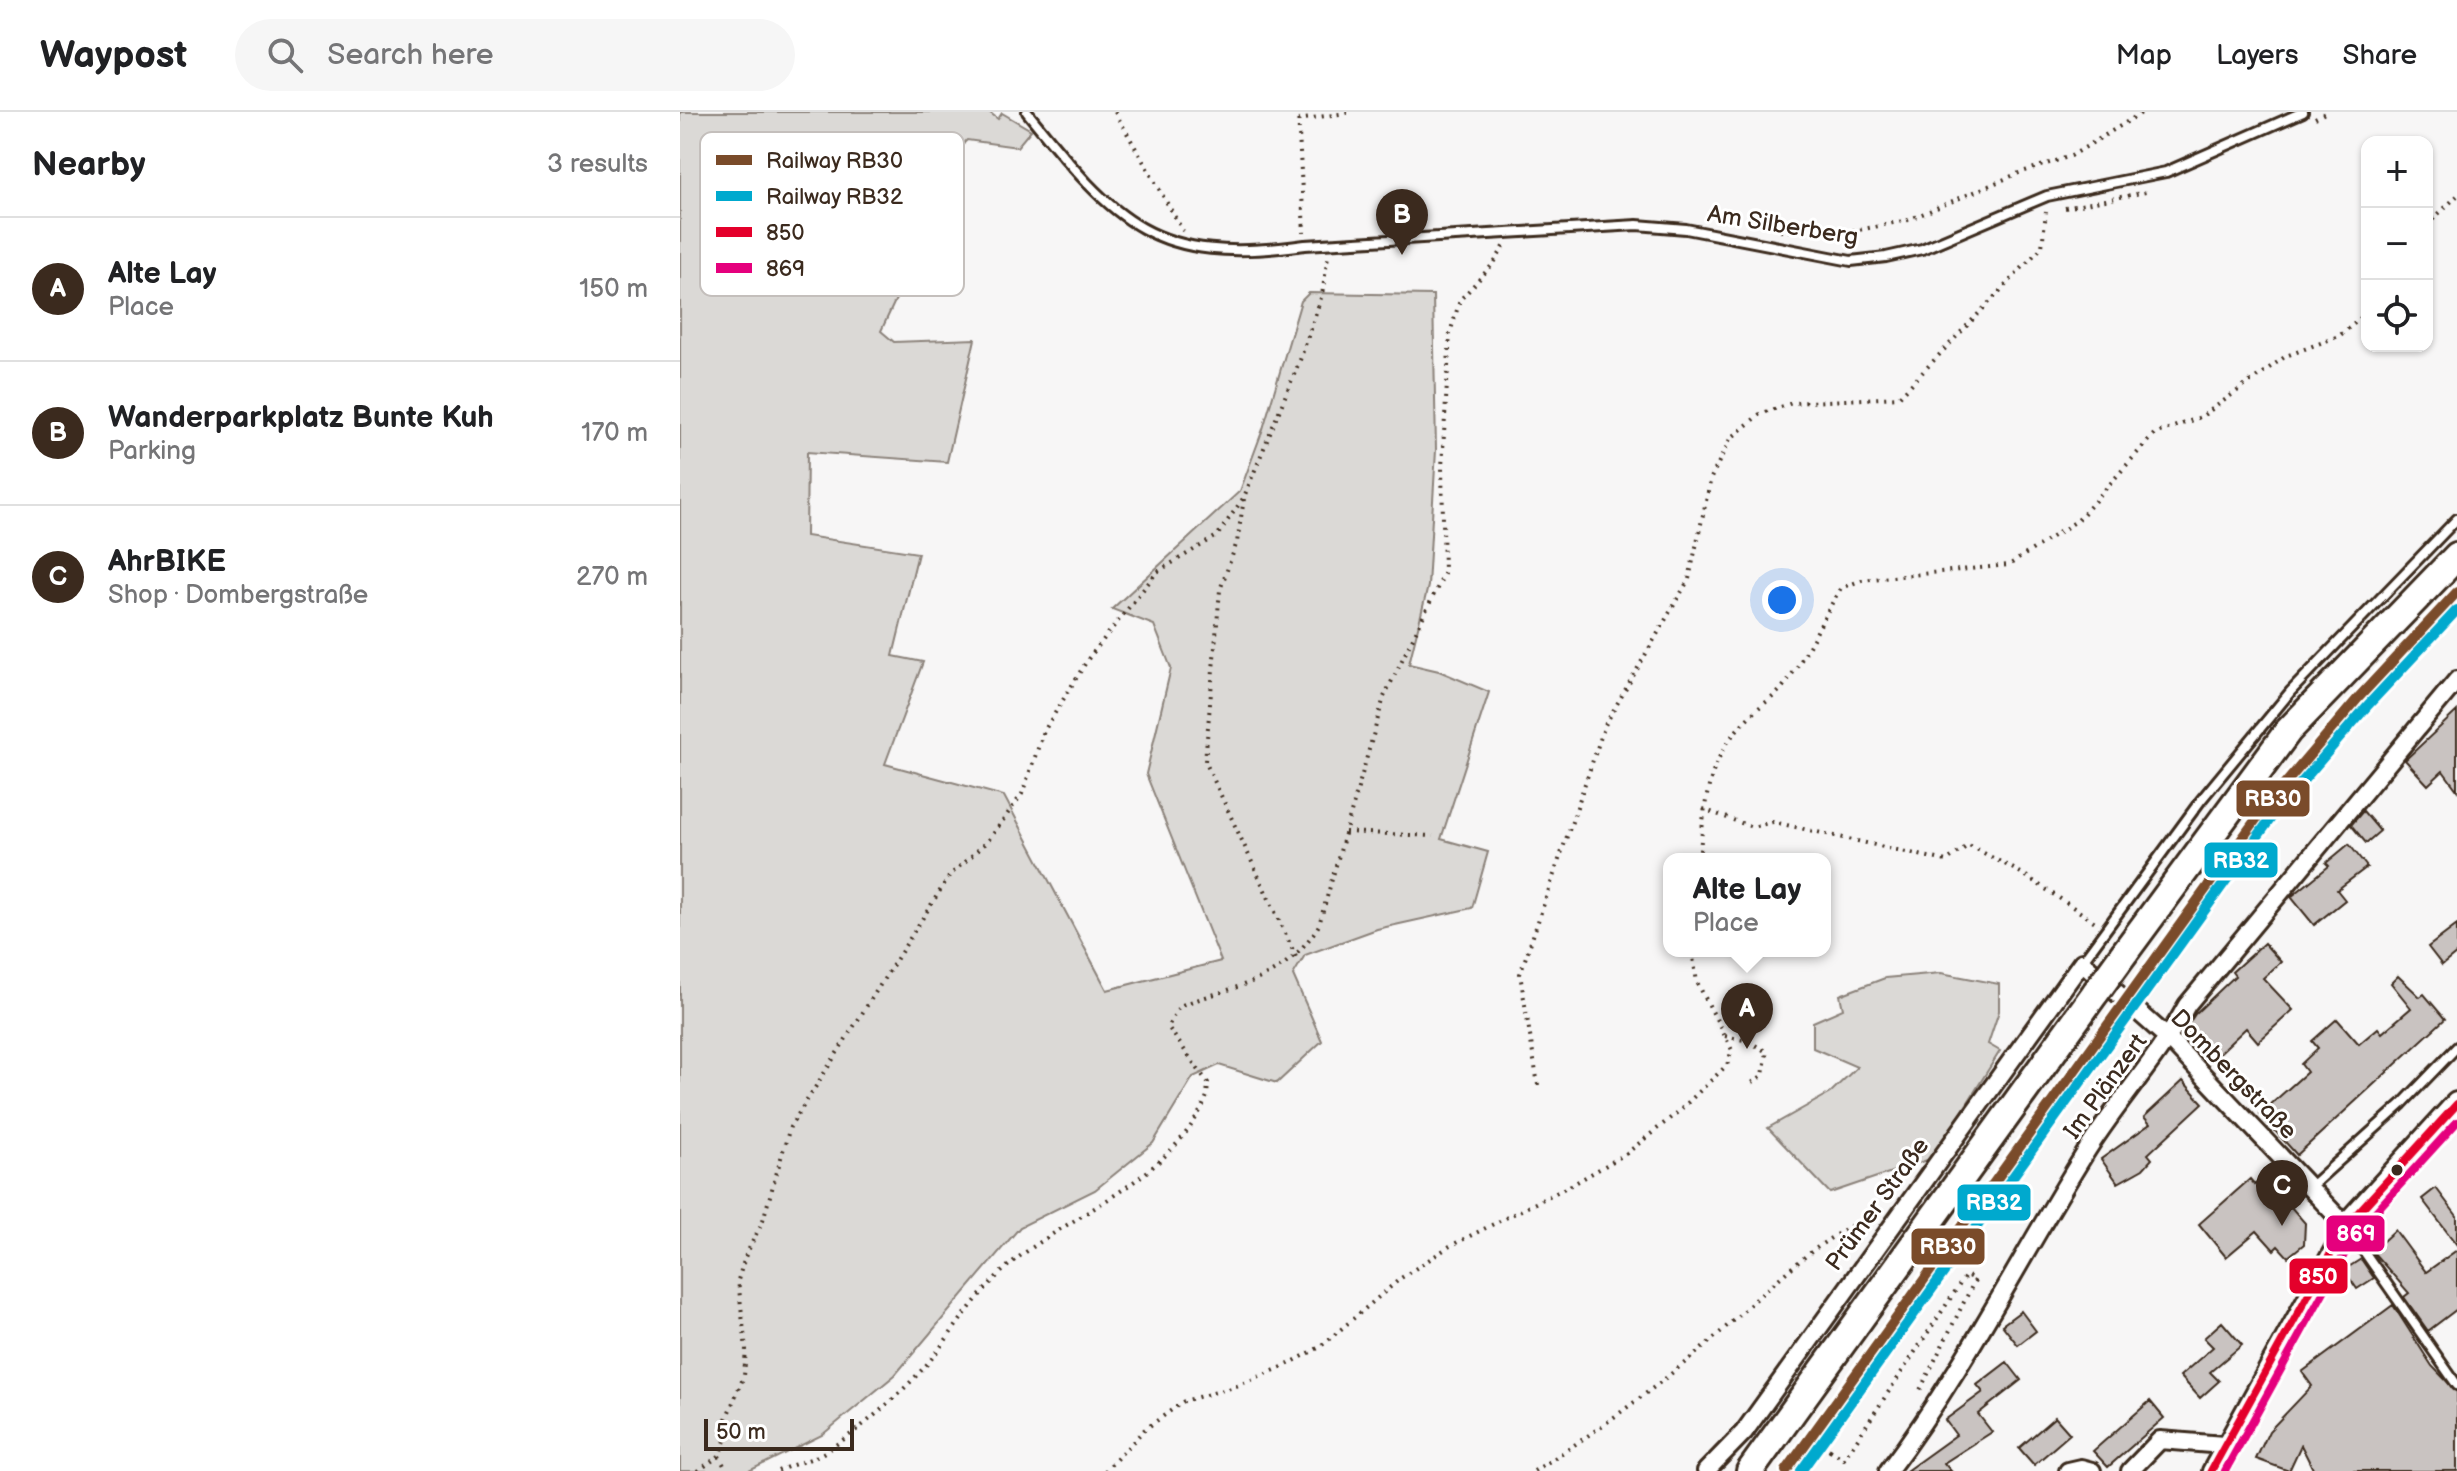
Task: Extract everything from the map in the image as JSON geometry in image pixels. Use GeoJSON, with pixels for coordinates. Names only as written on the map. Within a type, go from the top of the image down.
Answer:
{"type":"FeatureCollection","features":[{"type":"Feature","properties":{"kind":"main road"},"geometry":{"type":"LineString","coordinates":[[1750,1471],[2288,731],[2457,556]]}},
{"type":"Feature","properties":{"kind":"street","name":"Im Plänzert"},"geometry":{"type":"LineString","coordinates":[[1888,1471],[1955,1377],[2086,1152],[2169,1039],[2187,1005],[2457,680]]}},
{"type":"Feature","properties":{"kind":"street","name":"Dombergstraße"},"geometry":{"type":"LineString","coordinates":[[2082,962],[2169,1039],[2346,1226]]}},
{"type":"Feature","properties":{"kind":"street","name":"Prümer Straße"},"geometry":{"type":"LineString","coordinates":[[1706,1471],[1744,1432],[2082,962]]}},
{"type":"Feature","properties":{"kind":"street"},"geometry":{"type":"LineString","coordinates":[[2211,1471],[2346,1226],[2457,1104]]}},
{"type":"Feature","properties":{"kind":"street"},"geometry":{"type":"LineString","coordinates":[[2130,1471],[2160,1440],[2224,1445]]}},
{"type":"Feature","properties":{"kind":"street"},"geometry":{"type":"LineString","coordinates":[[2068,1471],[2092,1471]]}},
{"type":"Feature","properties":{"kind":"lane","name":"Am Silberberg"},"geometry":{"type":"LineString","coordinates":[[1027,112],[1111,208],[1155,235],[1186,247],[1261,251],[1328,243],[1637,225],[1686,229],[1851,261],[1922,249],[2047,196],[2166,172],[2303,112]]}},
{"type":"Feature","properties":{"kind":"lane"},"geometry":{"type":"LineString","coordinates":[[2082,962],[2201,800],[2291,691],[2457,519]]}},
{"type":"Feature","properties":{"kind":"lane"},"geometry":{"type":"LineString","coordinates":[[2310,1187],[2402,1104],[2457,1047]]}},
{"type":"Feature","properties":{"kind":"lane"},"geometry":{"type":"LineString","coordinates":[[2346,1226],[2457,1385]]}},
{"type":"Feature","properties":{"kind":"path"},"geometry":{"type":"LineString","coordinates":[[1115,112],[1182,226],[1186,247]]}},
{"type":"Feature","properties":{"kind":"path"},"geometry":{"type":"LineString","coordinates":[[1298,112],[1305,245]]}},
{"type":"Feature","properties":{"kind":"path"},"geometry":{"type":"LineString","coordinates":[[1298,120],[1353,112]]}},
{"type":"Feature","properties":{"kind":"path"},"geometry":{"type":"LineString","coordinates":[[1769,231],[1859,230],[1908,220],[2019,173],[2071,156],[2143,112]]}},
{"type":"Feature","properties":{"kind":"path"},"geometry":{"type":"LineString","coordinates":[[1538,1085],[1520,974],[1605,725],[1689,579],[1711,478],[1730,439],[1760,414],[1792,403],[1899,397],[2042,247],[2047,196]]}},
{"type":"Feature","properties":{"kind":"path"},"geometry":{"type":"LineString","coordinates":[[2433,219],[2457,196]]}},
{"type":"Feature","properties":{"kind":"path"},"geometry":{"type":"LineString","coordinates":[[778,1471],[822,1454],[877,1413],[933,1357],[964,1311],[1016,1260],[1119,1193],[1169,1149],[1203,1105],[1208,1083],[1168,1027],[1179,1006],[1259,981],[1296,957],[1319,925],[1384,697],[1444,574],[1442,467],[1450,333],[1460,300],[1505,249],[1507,234]]}},
{"type":"Feature","properties":{"kind":"path"},"geometry":{"type":"LineString","coordinates":[[1296,957],[1205,761],[1220,590],[1237,542],[1244,497],[1322,295],[1328,243]]}},
{"type":"Feature","properties":{"kind":"path"},"geometry":{"type":"LineString","coordinates":[[1699,853],[1702,809],[1720,751],[1753,713],[1780,691],[1806,657],[1841,588],[1862,580],[2009,565],[2078,520],[2102,496],[2127,460],[2154,434],[2201,417],[2286,356],[2339,336],[2361,318]]}},
{"type":"Feature","properties":{"kind":"path"},"geometry":{"type":"LineString","coordinates":[[698,1471],[719,1456],[726,1438],[726,1419],[746,1365],[738,1280],[763,1220],[790,1127],[950,875],[988,841],[1022,794],[1044,731],[1088,659],[1112,632],[1150,579],[1217,536],[1244,497]]}},
{"type":"Feature","properties":{"kind":"path"},"geometry":{"type":"LineString","coordinates":[[1702,809],[1752,827],[1773,822],[1946,861],[1969,845],[2023,874],[2107,930]]}},
{"type":"Feature","properties":{"kind":"path"},"geometry":{"type":"LineString","coordinates":[[1345,832],[1433,836]]}},
{"type":"Feature","properties":{"kind":"path"},"geometry":{"type":"LineString","coordinates":[[1105,1471],[1144,1430],[1184,1401],[1234,1387],[1308,1353],[1401,1278],[1450,1246],[1627,1153],[1678,1112],[1727,1065],[1732,1050],[1697,982],[1693,957]]}},
{"type":"Feature","properties":{"kind":"path"},"geometry":{"type":"LineString","coordinates":[[1725,1036],[1748,1041],[1767,1052],[1763,1075],[1749,1085]]}},
{"type":"Feature","properties":{"kind":"path"},"geometry":{"type":"LineString","coordinates":[[1534,1471],[1693,1356],[1807,1257],[1864,1219],[1905,1206]]}},
{"type":"Feature","properties":{"kind":"path"},"geometry":{"type":"LineString","coordinates":[[1815,1441],[1828,1452],[1844,1459],[1966,1275],[1975,1280],[1914,1403]]}},
{"type":"Feature","properties":{"kind":"path"},"geometry":{"type":"LineString","coordinates":[[719,1456],[727,1471]]}},
{"type":"Feature","properties":{"kind":"shaded area"},"geometry":{"type":"Polygon","coordinates":[[[680,112],[989,112],[998,119],[1002,113],[1031,130],[1017,147],[967,140],[964,143],[964,132],[700,132],[700,296],[897,296],[881,331],[894,342],[975,339],[947,462],[807,452],[806,536],[918,553],[893,656],[923,662],[885,764],[1004,796],[1107,990],[1221,961],[1146,774],[1171,668],[1154,625],[1112,609],[1240,491],[1263,429],[1301,301],[1309,293],[1433,295],[1436,450],[1428,586],[1409,664],[1439,671],[1489,692],[1441,839],[1488,852],[1472,908],[1377,929],[1305,955],[1293,975],[1322,1041],[1277,1083],[1219,1065],[1193,1077],[1153,1143],[1095,1190],[1020,1227],[895,1375],[822,1435],[749,1471],[680,1471],[680,112]]]}},
{"type":"Feature","properties":{"kind":"shaded area"},"geometry":{"type":"Polygon","coordinates":[[[1941,973],[1999,984],[1999,1011],[1988,1044],[2000,1051],[1933,1158],[1830,1193],[1768,1128],[1830,1093],[1857,1067],[1813,1048],[1813,1022],[1843,1009],[1840,995],[1885,978],[1941,973]]]}},
{"type":"Feature","properties":{"kind":"building"},"geometry":{"type":"Polygon","coordinates":[[[2457,711],[2457,790],[2443,771],[2428,785],[2405,760],[2457,711]]]}},
{"type":"Feature","properties":{"kind":"building"},"geometry":{"type":"Polygon","coordinates":[[[2363,811],[2380,831],[2366,843],[2351,825],[2363,811]]]}},
{"type":"Feature","properties":{"kind":"building"},"geometry":{"type":"Polygon","coordinates":[[[2349,844],[2367,867],[2337,890],[2345,900],[2314,925],[2291,897],[2329,866],[2326,863],[2349,844]]]}},
{"type":"Feature","properties":{"kind":"building"},"geometry":{"type":"Polygon","coordinates":[[[2457,925],[2457,953],[2442,965],[2428,947],[2457,925]]]}},
{"type":"Feature","properties":{"kind":"building"},"geometry":{"type":"Polygon","coordinates":[[[2264,943],[2281,962],[2263,978],[2293,1010],[2258,1042],[2246,1028],[2211,1061],[2184,1031],[2195,1014],[2235,976],[2232,972],[2264,943]]]}},
{"type":"Feature","properties":{"kind":"building"},"geometry":{"type":"Polygon","coordinates":[[[2398,976],[2420,997],[2424,994],[2445,1019],[2297,1155],[2260,1114],[2307,1072],[2301,1064],[2318,1048],[2312,1041],[2337,1019],[2359,1044],[2378,1028],[2382,1033],[2411,1008],[2391,983],[2398,976]]]}},
{"type":"Feature","properties":{"kind":"building"},"geometry":{"type":"Polygon","coordinates":[[[2183,1081],[2203,1103],[2148,1154],[2152,1159],[2143,1169],[2118,1183],[2101,1159],[2150,1124],[2144,1117],[2183,1081]]]}},
{"type":"Feature","properties":{"kind":"building"},"geometry":{"type":"Polygon","coordinates":[[[2264,1176],[2305,1223],[2304,1244],[2288,1257],[2278,1246],[2274,1250],[2257,1231],[2226,1257],[2199,1224],[2250,1179],[2255,1185],[2264,1176]]]}},
{"type":"Feature","properties":{"kind":"building"},"geometry":{"type":"Polygon","coordinates":[[[2436,1188],[2457,1216],[2457,1245],[2422,1199],[2436,1188]]]}},
{"type":"Feature","properties":{"kind":"building"},"geometry":{"type":"Polygon","coordinates":[[[2395,1230],[2426,1272],[2457,1250],[2457,1309],[2428,1331],[2404,1297],[2409,1293],[2372,1251],[2395,1230]]]}},
{"type":"Feature","properties":{"kind":"building"},"geometry":{"type":"Polygon","coordinates":[[[2361,1259],[2374,1278],[2357,1289],[2344,1270],[2361,1259]]]}},
{"type":"Feature","properties":{"kind":"building"},"geometry":{"type":"Polygon","coordinates":[[[2393,1305],[2432,1366],[2457,1392],[2457,1471],[2314,1471],[2301,1445],[2289,1471],[2256,1459],[2269,1431],[2312,1386],[2302,1372],[2393,1305]]]}},
{"type":"Feature","properties":{"kind":"building"},"geometry":{"type":"Polygon","coordinates":[[[2021,1311],[2036,1331],[2018,1345],[2002,1325],[2021,1311]]]}},
{"type":"Feature","properties":{"kind":"building"},"geometry":{"type":"Polygon","coordinates":[[[2222,1322],[2242,1345],[2210,1372],[2219,1381],[2200,1398],[2180,1376],[2213,1347],[2204,1338],[2222,1322]]]}},
{"type":"Feature","properties":{"kind":"building"},"geometry":{"type":"Polygon","coordinates":[[[2007,1362],[2021,1380],[1978,1414],[1992,1432],[1944,1463],[1951,1471],[1906,1471],[1956,1435],[1945,1420],[1983,1392],[1977,1385],[2007,1362]]]}},
{"type":"Feature","properties":{"kind":"building"},"geometry":{"type":"Polygon","coordinates":[[[2150,1401],[2164,1418],[2108,1467],[2093,1451],[2150,1401]]]}},
{"type":"Feature","properties":{"kind":"building"},"geometry":{"type":"Polygon","coordinates":[[[2055,1417],[2070,1434],[2034,1465],[2019,1448],[2055,1417]]]}},
{"type":"Feature","properties":{"kind":"rail line","name":"RB30"},"geometry":{"type":"LineString","coordinates":[[1786,1471],[2262,811],[2359,697],[2457,592]]}},
{"type":"Feature","properties":{"kind":"rail line","name":"RB32"},"geometry":{"type":"LineString","coordinates":[[1801,1471],[2271,818],[2368,705],[2457,610]]}},
{"type":"Feature","properties":{"kind":"transit line","name":"850"},"geometry":{"type":"LineString","coordinates":[[2211,1471],[2346,1226],[2457,1104]]}},
{"type":"Feature","properties":{"kind":"transit line","name":"869"},"geometry":{"type":"LineString","coordinates":[[2225,1471],[2356,1233],[2457,1122]]}},
{"type":"Feature","properties":{"kind":"place","name":"Wanderparkplatz Bunte Kuh"},"geometry":{"type":"Point","coordinates":[1402,255]}},
{"type":"Feature","properties":{"kind":"place","name":"Alte Lay"},"geometry":{"type":"Point","coordinates":[1747,1049]}},
{"type":"Feature","properties":{"kind":"place","name":"AhrBIKE"},"geometry":{"type":"Point","coordinates":[2282,1226]}}]}
